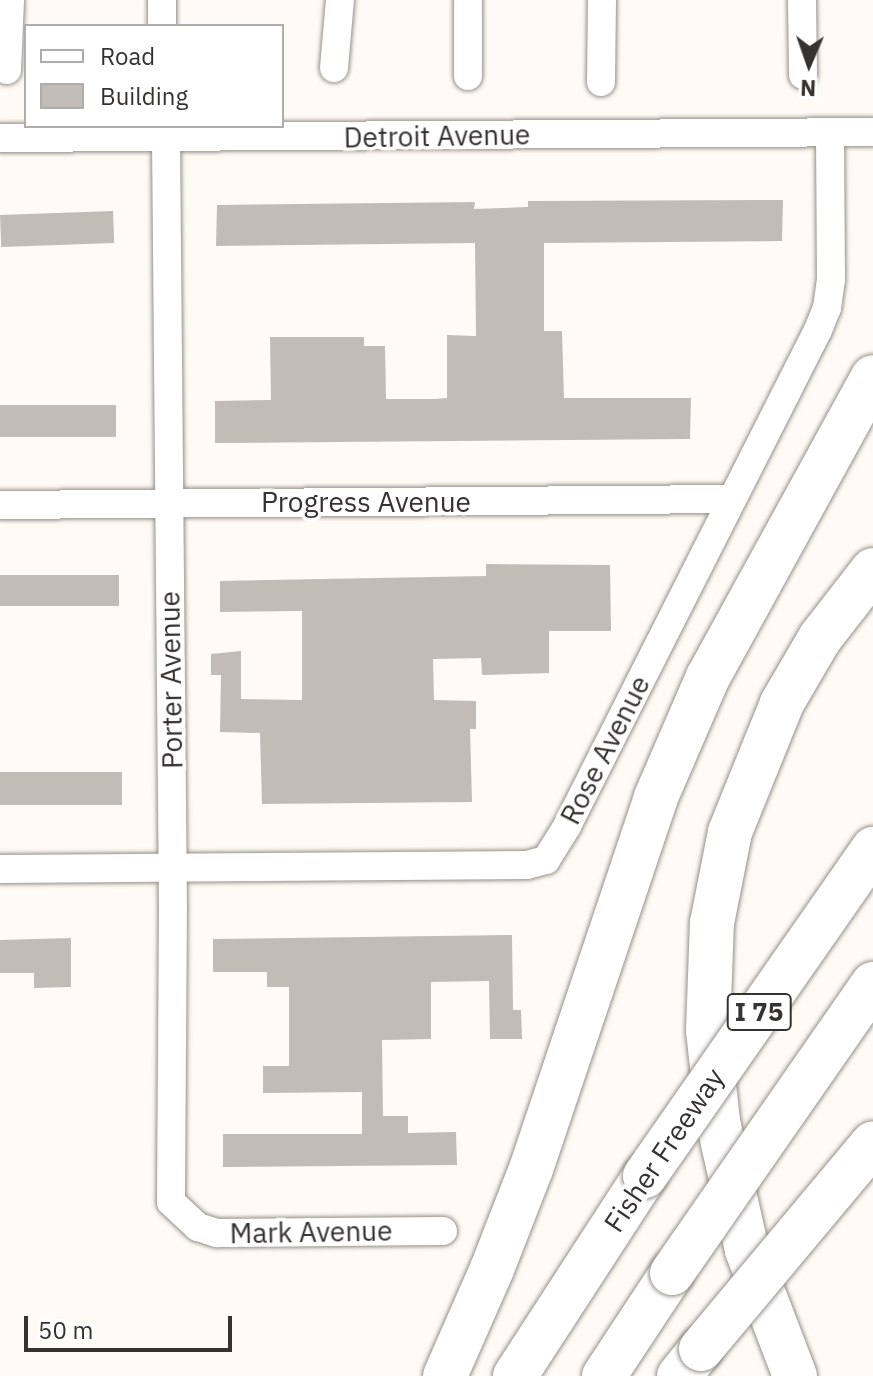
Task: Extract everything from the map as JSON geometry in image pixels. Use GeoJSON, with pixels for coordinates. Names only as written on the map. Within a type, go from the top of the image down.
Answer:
{"type":"FeatureCollection","features":[{"type":"Feature","properties":{"kind":"highway"},"geometry":{"type":"LineString","coordinates":[[445,1376],[531,1169],[617,908],[668,770],[708,677],[873,377]]}},
{"type":"Feature","properties":{"kind":"highway"},"geometry":{"type":"LineString","coordinates":[[795,1376],[747,1250],[718,1121],[708,1030],[712,923],[730,832],[782,703],[859,586]]}},
{"type":"Feature","properties":{"kind":"highway","name":"Fisher Freeway"},"geometry":{"type":"LineString","coordinates":[[515,1376],[645,1176],[873,849]]}},
{"type":"Feature","properties":{"kind":"highway","name":"I 75"},"geometry":{"type":"LineString","coordinates":[[604,1376],[873,984]]}},
{"type":"Feature","properties":{"kind":"highway"},"geometry":{"type":"LineString","coordinates":[[690,1363],[873,1143]]}},
{"type":"Feature","properties":{"kind":"street"},"geometry":{"type":"LineString","coordinates":[[7,70],[10,0]]}},
{"type":"Feature","properties":{"kind":"street"},"geometry":{"type":"LineString","coordinates":[[162,0],[162,24]]}},
{"type":"Feature","properties":{"kind":"street"},"geometry":{"type":"LineString","coordinates":[[334,68],[340,0]]}},
{"type":"Feature","properties":{"kind":"street"},"geometry":{"type":"LineString","coordinates":[[468,0],[468,76]]}},
{"type":"Feature","properties":{"kind":"street"},"geometry":{"type":"LineString","coordinates":[[601,82],[602,0]]}},
{"type":"Feature","properties":{"kind":"street"},"geometry":{"type":"LineString","coordinates":[[802,0],[803,75]]}},
{"type":"Feature","properties":{"kind":"street","name":"Rose Avenue"},"geometry":{"type":"LineString","coordinates":[[0,869],[527,865],[546,860],[567,826],[827,308],[831,280],[830,132]]}},
{"type":"Feature","properties":{"kind":"street","name":"Detroit Avenue"},"geometry":{"type":"LineString","coordinates":[[0,138],[873,132]]}},
{"type":"Feature","properties":{"kind":"street","name":"Porter Avenue"},"geometry":{"type":"LineString","coordinates":[[166,139],[173,867],[170,1184],[171,1202],[185,1216]]}},
{"type":"Feature","properties":{"kind":"street","name":"Progress Avenue"},"geometry":{"type":"LineString","coordinates":[[0,505],[732,499]]}},
{"type":"Feature","properties":{"kind":"street","name":"Mark Avenue"},"geometry":{"type":"LineString","coordinates":[[185,1216],[198,1227],[217,1233],[443,1231]]}},
{"type":"Feature","properties":{"kind":"building"},"geometry":{"type":"Polygon","coordinates":[[[783,200],[782,241],[544,243],[544,331],[562,331],[564,398],[691,398],[690,439],[215,443],[215,401],[271,400],[270,337],[364,337],[364,346],[385,346],[386,399],[435,399],[447,398],[447,335],[476,336],[475,243],[216,246],[217,205],[475,202],[474,209],[528,207],[528,201],[783,200]]]}},
{"type":"Feature","properties":{"kind":"building"},"geometry":{"type":"Polygon","coordinates":[[[113,211],[114,243],[1,247],[0,215],[113,211]]]}},
{"type":"Feature","properties":{"kind":"building"},"geometry":{"type":"Polygon","coordinates":[[[0,405],[116,405],[116,437],[0,437],[0,405]]]}},
{"type":"Feature","properties":{"kind":"building"},"geometry":{"type":"Polygon","coordinates":[[[486,564],[610,565],[611,631],[549,631],[549,673],[482,675],[481,658],[433,659],[434,700],[476,701],[476,729],[470,729],[472,802],[262,804],[260,733],[220,732],[221,675],[211,675],[211,654],[241,651],[241,699],[302,700],[302,611],[220,612],[220,581],[486,576],[486,564]]]}},
{"type":"Feature","properties":{"kind":"building"},"geometry":{"type":"Polygon","coordinates":[[[0,575],[119,575],[119,606],[0,606],[0,575]]]}},
{"type":"Feature","properties":{"kind":"building"},"geometry":{"type":"Polygon","coordinates":[[[0,772],[122,772],[122,805],[0,805],[0,772]]]}},
{"type":"Feature","properties":{"kind":"building"},"geometry":{"type":"Polygon","coordinates":[[[512,935],[513,1010],[521,1010],[522,1039],[490,1039],[489,981],[431,982],[431,1039],[382,1040],[383,1116],[408,1116],[408,1133],[456,1132],[457,1165],[223,1167],[223,1134],[362,1134],[362,1092],[263,1093],[263,1066],[289,1066],[289,987],[267,987],[267,972],[213,972],[213,939],[512,935]]]}},
{"type":"Feature","properties":{"kind":"building"},"geometry":{"type":"Polygon","coordinates":[[[71,938],[71,987],[34,988],[34,973],[0,973],[0,940],[71,938]]]}}]}
